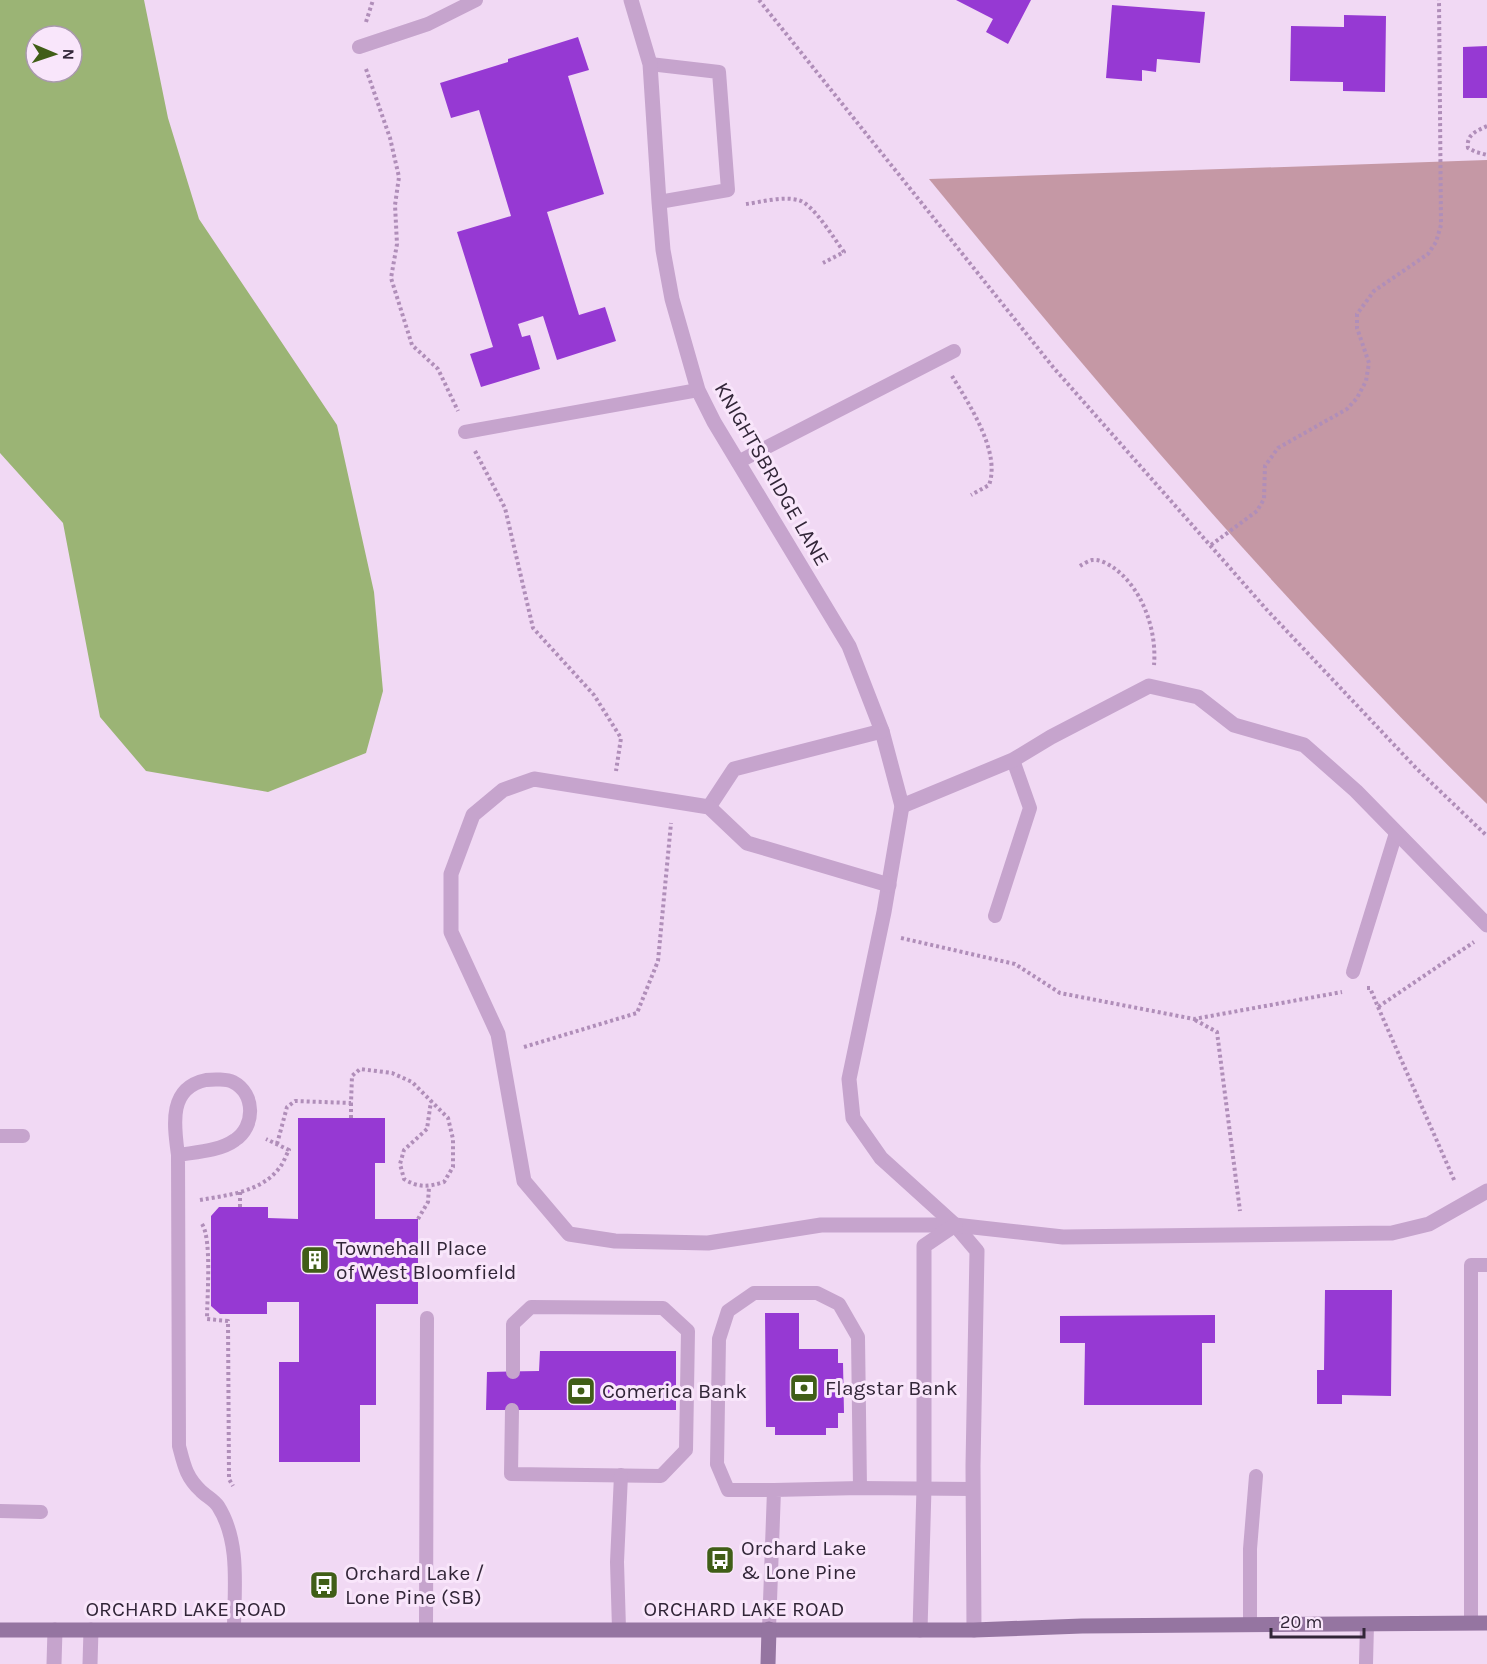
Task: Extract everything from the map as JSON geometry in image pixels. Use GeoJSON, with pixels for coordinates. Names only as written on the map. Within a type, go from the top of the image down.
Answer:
{"type":"FeatureCollection","features":[{"type":"Feature","properties":{"kind":"main road","name":"ORCHARD LAKE ROAD"},"geometry":{"type":"LineString","coordinates":[[0,1630],[974,1630],[1082,1626],[1487,1623]]}},
{"type":"Feature","properties":{"kind":"main road"},"geometry":{"type":"LineString","coordinates":[[768,1664],[769,1629]]}},
{"type":"Feature","properties":{"kind":"street","name":"KNIGHTSBRIDGE LANE"},"geometry":{"type":"LineString","coordinates":[[631,0],[650,64],[663,250],[672,299],[698,390],[738,462],[849,646],[882,731],[902,806],[880,933],[849,1078],[853,1118],[881,1158],[955,1225],[977,1251],[973,1489],[974,1630]]}},
{"type":"Feature","properties":{"kind":"street"},"geometry":{"type":"LineString","coordinates":[[902,806],[1013,760],[1051,737],[1149,686],[1198,697],[1234,725],[1304,745],[1356,791],[1487,925]]}},
{"type":"Feature","properties":{"kind":"street"},"geometry":{"type":"LineString","coordinates":[[710,807],[734,769],[882,731]]}},
{"type":"Feature","properties":{"kind":"street"},"geometry":{"type":"LineString","coordinates":[[889,885],[747,843],[710,807],[534,779],[503,789],[473,815],[451,874],[451,932],[498,1034],[524,1181],[568,1234],[615,1241],[708,1243],[821,1225],[955,1225],[1063,1237],[1392,1233],[1429,1224],[1487,1191]]}},
{"type":"Feature","properties":{"kind":"street"},"geometry":{"type":"LineString","coordinates":[[920,1630],[924,1488],[924,1246],[955,1225]]}},
{"type":"Feature","properties":{"kind":"street"},"geometry":{"type":"LineString","coordinates":[[54,1664],[55,1630]]}},
{"type":"Feature","properties":{"kind":"street"},"geometry":{"type":"LineString","coordinates":[[90,1664],[91,1630]]}},
{"type":"Feature","properties":{"kind":"lane"},"geometry":{"type":"LineString","coordinates":[[359,47],[428,24],[476,0]]}},
{"type":"Feature","properties":{"kind":"lane"},"geometry":{"type":"LineString","coordinates":[[650,64],[718,72],[728,190],[658,202]]}},
{"type":"Feature","properties":{"kind":"lane"},"geometry":{"type":"LineString","coordinates":[[738,462],[954,351]]}},
{"type":"Feature","properties":{"kind":"lane"},"geometry":{"type":"LineString","coordinates":[[465,432],[698,390]]}},
{"type":"Feature","properties":{"kind":"lane"},"geometry":{"type":"LineString","coordinates":[[995,916],[1030,807],[1013,760]]}},
{"type":"Feature","properties":{"kind":"lane"},"geometry":{"type":"LineString","coordinates":[[1353,972],[1396,833]]}},
{"type":"Feature","properties":{"kind":"lane"},"geometry":{"type":"LineString","coordinates":[[178,1155],[226,1146],[237,1140],[246,1130],[250,1116],[249,1102],[243,1091],[233,1082],[213,1079],[197,1082],[182,1093],[175,1110],[174,1130],[178,1155],[179,1446],[186,1473],[200,1491],[218,1505],[230,1530],[234,1557],[234,1630]]}},
{"type":"Feature","properties":{"kind":"lane"},"geometry":{"type":"LineString","coordinates":[[0,1136],[23,1136]]}},
{"type":"Feature","properties":{"kind":"lane"},"geometry":{"type":"LineString","coordinates":[[1471,1623],[1471,1264],[1487,1265]]}},
{"type":"Feature","properties":{"kind":"lane"},"geometry":{"type":"LineString","coordinates":[[860,1488],[858,1337],[839,1304],[817,1293],[754,1293],[728,1311],[719,1339],[717,1464],[728,1490],[973,1489]]}},
{"type":"Feature","properties":{"kind":"lane"},"geometry":{"type":"LineString","coordinates":[[512,1410],[512,1474],[661,1476],[686,1450],[688,1331],[663,1308],[531,1307],[513,1324],[513,1372]]}},
{"type":"Feature","properties":{"kind":"lane"},"geometry":{"type":"LineString","coordinates":[[426,1629],[427,1318]]}},
{"type":"Feature","properties":{"kind":"lane"},"geometry":{"type":"LineString","coordinates":[[619,1629],[617,1562],[621,1475]]}},
{"type":"Feature","properties":{"kind":"lane"},"geometry":{"type":"LineString","coordinates":[[1250,1625],[1251,1549],[1256,1476]]}},
{"type":"Feature","properties":{"kind":"lane"},"geometry":{"type":"LineString","coordinates":[[769,1629],[774,1490]]}},
{"type":"Feature","properties":{"kind":"lane"},"geometry":{"type":"LineString","coordinates":[[0,1511],[41,1512]]}},
{"type":"Feature","properties":{"kind":"lane"},"geometry":{"type":"LineString","coordinates":[[1366,1664],[1367,1625]]}},
{"type":"Feature","properties":{"kind":"path"},"geometry":{"type":"LineString","coordinates":[[373,0],[359,47],[390,138],[399,177],[395,205],[397,244],[391,278],[412,345],[438,369],[465,432],[505,508],[533,628],[594,695],[621,738],[613,792]]}},
{"type":"Feature","properties":{"kind":"path"},"geometry":{"type":"LineString","coordinates":[[759,0],[1053,367],[1267,610],[1416,768],[1487,836]]}},
{"type":"Feature","properties":{"kind":"path"},"geometry":{"type":"LineString","coordinates":[[1211,545],[1257,511],[1264,499],[1266,466],[1278,448],[1347,409],[1357,398],[1366,381],[1369,363],[1357,328],[1357,314],[1374,291],[1428,254],[1436,242],[1441,225],[1439,0]]}},
{"type":"Feature","properties":{"kind":"path"},"geometry":{"type":"LineString","coordinates":[[1487,126],[1472,134],[1467,142],[1468,148],[1487,155]]}},
{"type":"Feature","properties":{"kind":"path"},"geometry":{"type":"LineString","coordinates":[[742,204],[787,199],[801,200],[814,211],[844,252],[823,263]]}},
{"type":"Feature","properties":{"kind":"path"},"geometry":{"type":"LineString","coordinates":[[941,358],[974,410],[989,453],[991,470],[989,486],[971,495]]}},
{"type":"Feature","properties":{"kind":"path"},"geometry":{"type":"LineString","coordinates":[[1080,566],[1092,560],[1106,562],[1131,585],[1144,607],[1155,651],[1149,686]]}},
{"type":"Feature","properties":{"kind":"path"},"geometry":{"type":"LineString","coordinates":[[501,1053],[638,1013],[658,961],[673,801]]}},
{"type":"Feature","properties":{"kind":"path"},"geometry":{"type":"LineString","coordinates":[[880,933],[1015,964],[1060,993],[1194,1019],[1217,1032],[1243,1236]]}},
{"type":"Feature","properties":{"kind":"path"},"geometry":{"type":"LineString","coordinates":[[1378,1007],[1477,940]]}},
{"type":"Feature","properties":{"kind":"path"},"geometry":{"type":"LineString","coordinates":[[1358,990],[1370,988],[1465,1204]]}},
{"type":"Feature","properties":{"kind":"path"},"geometry":{"type":"LineString","coordinates":[[1194,1019],[1346,992]]}},
{"type":"Feature","properties":{"kind":"path"},"geometry":{"type":"LineString","coordinates":[[351,1118],[352,1076],[360,1069],[392,1072],[412,1082],[431,1101],[448,1118],[453,1139],[453,1167],[444,1182],[429,1187],[415,1186],[404,1179],[400,1164],[404,1150],[427,1128],[431,1101]]}},
{"type":"Feature","properties":{"kind":"path"},"geometry":{"type":"LineString","coordinates":[[277,1144],[287,1107],[296,1101],[351,1102]]}},
{"type":"Feature","properties":{"kind":"path"},"geometry":{"type":"LineString","coordinates":[[194,1201],[248,1190],[265,1181],[280,1167],[289,1150],[246,1130]]}},
{"type":"Feature","properties":{"kind":"path"},"geometry":{"type":"LineString","coordinates":[[418,1219],[428,1203],[429,1187]]}},
{"type":"Feature","properties":{"kind":"path"},"geometry":{"type":"LineString","coordinates":[[240,1192],[240,1208]]}},
{"type":"Feature","properties":{"kind":"path"},"geometry":{"type":"LineString","coordinates":[[201,1222],[206,1230],[207,1244],[207,1319],[228,1321],[229,1479],[235,1488]]}},
{"type":"Feature","properties":{"kind":"shaded area"},"geometry":{"type":"Polygon","coordinates":[[[0,0],[144,0],[168,118],[199,219],[337,425],[374,592],[383,691],[366,753],[268,792],[146,771],[100,717],[63,523],[0,453],[0,0]]]}},
{"type":"Feature","properties":{"kind":"shaded area"},"geometry":{"type":"Polygon","coordinates":[[[1487,160],[1487,804],[1340,654],[1199,499],[929,179],[1487,160]]]}},
{"type":"Feature","properties":{"kind":"building"},"geometry":{"type":"Polygon","coordinates":[[[956,0],[1031,0],[1008,44],[986,32],[993,19],[956,0]]]}},
{"type":"Feature","properties":{"kind":"building"},"geometry":{"type":"Polygon","coordinates":[[[1112,5],[1205,12],[1200,63],[1157,59],[1156,72],[1142,70],[1142,81],[1106,78],[1112,5]]]}},
{"type":"Feature","properties":{"kind":"building"},"geometry":{"type":"Polygon","coordinates":[[[1344,15],[1386,16],[1385,92],[1343,91],[1343,82],[1290,81],[1291,26],[1344,27],[1344,15]]]}},
{"type":"Feature","properties":{"kind":"building"},"geometry":{"type":"Polygon","coordinates":[[[578,37],[589,70],[568,76],[604,194],[547,212],[579,315],[605,307],[616,341],[557,360],[543,316],[518,324],[522,337],[530,335],[540,369],[481,387],[470,354],[493,347],[457,232],[511,216],[479,110],[451,118],[440,83],[578,37]]]}},
{"type":"Feature","properties":{"kind":"building"},"geometry":{"type":"Polygon","coordinates":[[[1487,46],[1487,98],[1463,98],[1463,47],[1487,46]]]}},
{"type":"Feature","properties":{"kind":"building","name":"Townehall Place of West Bloomfield"},"geometry":{"type":"Polygon","coordinates":[[[298,1118],[385,1118],[385,1163],[375,1163],[375,1219],[418,1219],[418,1304],[376,1304],[376,1405],[360,1405],[360,1462],[279,1462],[279,1362],[299,1362],[299,1302],[267,1302],[267,1314],[220,1314],[211,1306],[211,1216],[219,1207],[268,1207],[268,1218],[298,1219],[298,1118]]]}},
{"type":"Feature","properties":{"kind":"building"},"geometry":{"type":"Polygon","coordinates":[[[1325,1290],[1392,1290],[1391,1396],[1342,1395],[1342,1404],[1317,1404],[1317,1370],[1324,1370],[1325,1290]]]}},
{"type":"Feature","properties":{"kind":"building","name":"Flagstar Bank"},"geometry":{"type":"Polygon","coordinates":[[[765,1313],[799,1313],[799,1349],[838,1349],[838,1363],[843,1363],[844,1413],[838,1413],[838,1428],[826,1428],[826,1435],[775,1435],[775,1427],[766,1427],[765,1313]]]}},
{"type":"Feature","properties":{"kind":"building"},"geometry":{"type":"Polygon","coordinates":[[[1215,1315],[1215,1343],[1202,1343],[1202,1405],[1084,1405],[1085,1343],[1060,1343],[1060,1316],[1215,1315]]]}},
{"type":"Feature","properties":{"kind":"building","name":"Comerica Bank"},"geometry":{"type":"Polygon","coordinates":[[[540,1351],[676,1351],[676,1410],[486,1410],[487,1372],[539,1371],[540,1351]]]}},
{"type":"Feature","properties":{"kind":"place","name":"Townehall Place of West Bloomfield"},"geometry":{"type":"Point","coordinates":[315,1260]}},
{"type":"Feature","properties":{"kind":"place","name":"Flagstar Bank"},"geometry":{"type":"Point","coordinates":[804,1388]}},
{"type":"Feature","properties":{"kind":"place","name":"Comerica Bank"},"geometry":{"type":"Point","coordinates":[581,1391]}},
{"type":"Feature","properties":{"kind":"place","name":"Orchard Lake & Lone Pine"},"geometry":{"type":"Point","coordinates":[720,1560]}},
{"type":"Feature","properties":{"kind":"place","name":"Orchard Lake / Lone Pine (SB)"},"geometry":{"type":"Point","coordinates":[324,1585]}}]}
